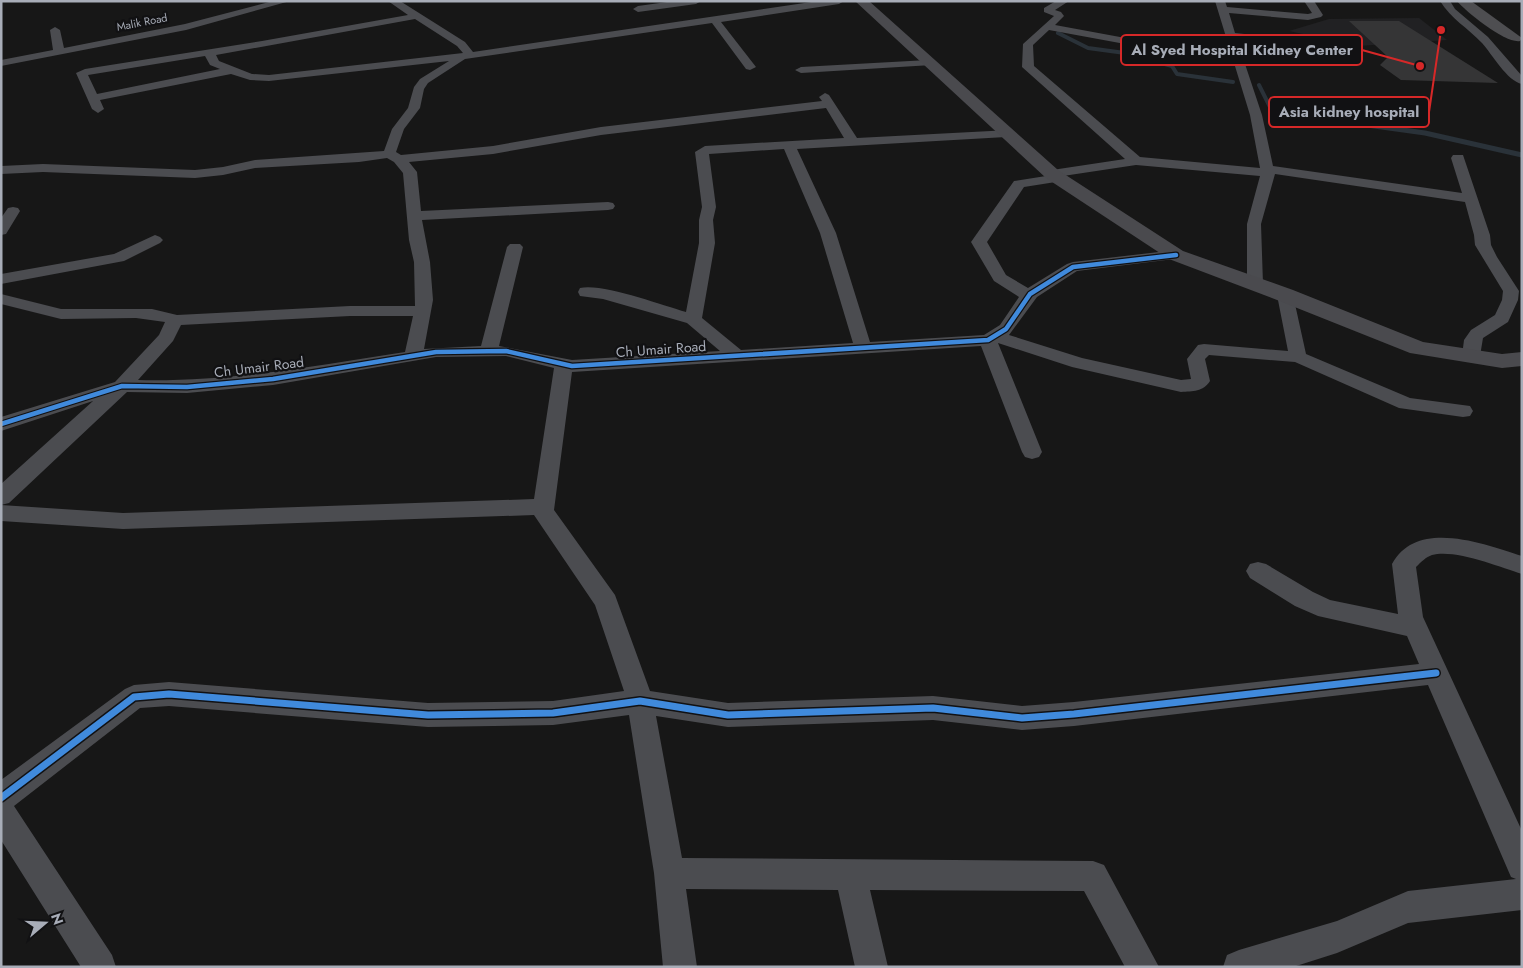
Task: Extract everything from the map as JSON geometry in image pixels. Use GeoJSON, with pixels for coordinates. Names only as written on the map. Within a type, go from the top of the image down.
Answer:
{"type":"FeatureCollection","features":[{"type":"Feature","properties":{"kind":"highway"},"geometry":{"type":"LineString","coordinates":[[1463,1],[1478,14],[1519,41]]}},
{"type":"Feature","properties":{"kind":"highway"},"geometry":{"type":"LineString","coordinates":[[1484,1],[1519,41]]}},
{"type":"Feature","properties":{"kind":"street","name":"Malik Road"},"geometry":{"type":"LineString","coordinates":[[1,63],[59,51],[182,42],[286,1]]}},
{"type":"Feature","properties":{"kind":"street"},"geometry":{"type":"LineString","coordinates":[[393,1],[461,44],[470,55]]}},
{"type":"Feature","properties":{"kind":"street"},"geometry":{"type":"LineString","coordinates":[[638,9],[696,1]]}},
{"type":"Feature","properties":{"kind":"street"},"geometry":{"type":"LineString","coordinates":[[209,52],[214,63],[250,77],[269,78],[491,53],[839,1]]}},
{"type":"Feature","properties":{"kind":"street"},"geometry":{"type":"LineString","coordinates":[[861,1],[1054,176],[1176,255],[1285,295],[1418,348],[1502,361],[1522,359]]}},
{"type":"Feature","properties":{"kind":"street"},"geometry":{"type":"LineString","coordinates":[[1255,284],[1254,224],[1268,171],[1256,115],[1221,5],[1308,17],[1318,15],[1309,1]]}},
{"type":"Feature","properties":{"kind":"street"},"geometry":{"type":"LineString","coordinates":[[1445,1],[1451,11],[1484,39],[1516,77],[1522,81]]}},
{"type":"Feature","properties":{"kind":"street"},"geometry":{"type":"LineString","coordinates":[[1054,3],[1047,10],[1059,16],[1028,44],[1028,67],[1136,161]]}},
{"type":"Feature","properties":{"kind":"street"},"geometry":{"type":"LineString","coordinates":[[232,70],[96,104],[82,74],[182,42],[209,52],[416,16]]}},
{"type":"Feature","properties":{"kind":"street"},"geometry":{"type":"LineString","coordinates":[[715,20],[750,67]]}},
{"type":"Feature","properties":{"kind":"street"},"geometry":{"type":"LineString","coordinates":[[1047,27],[1185,52]]}},
{"type":"Feature","properties":{"kind":"street"},"geometry":{"type":"LineString","coordinates":[[55,30],[59,51]]}},
{"type":"Feature","properties":{"kind":"street"},"geometry":{"type":"LineString","coordinates":[[260,31],[262,44]]}},
{"type":"Feature","properties":{"kind":"street"},"geometry":{"type":"LineString","coordinates":[[1231,36],[1330,48]]}},
{"type":"Feature","properties":{"kind":"street"},"geometry":{"type":"LineString","coordinates":[[394,157],[398,129],[414,108],[418,89],[424,81],[470,55]]}},
{"type":"Feature","properties":{"kind":"street"},"geometry":{"type":"LineString","coordinates":[[800,70],[928,63]]}},
{"type":"Feature","properties":{"kind":"street"},"geometry":{"type":"LineString","coordinates":[[1,170],[43,168],[195,174],[223,171],[255,164],[494,150],[601,131],[828,101],[853,142]]}},
{"type":"Feature","properties":{"kind":"street"},"geometry":{"type":"LineString","coordinates":[[693,319],[707,243],[706,220],[708,207],[702,152],[705,150],[1006,133]]}},
{"type":"Feature","properties":{"kind":"street"},"geometry":{"type":"LineString","coordinates":[[789,145],[828,233],[863,348]]}},
{"type":"Feature","properties":{"kind":"street"},"geometry":{"type":"LineString","coordinates":[[394,157],[410,172],[425,300],[413,356]]}},
{"type":"Feature","properties":{"kind":"street"},"geometry":{"type":"LineString","coordinates":[[1458,158],[1482,235],[1483,245],[1511,291],[1510,300],[1502,318],[1477,334],[1473,340],[1471,356]]}},
{"type":"Feature","properties":{"kind":"street"},"geometry":{"type":"LineString","coordinates":[[1030,296],[1000,278],[978,242],[1019,184],[1054,176],[1136,161],[1268,171],[1471,200]]}},
{"type":"Feature","properties":{"kind":"street"},"geometry":{"type":"LineString","coordinates":[[415,216],[608,206]]}},
{"type":"Feature","properties":{"kind":"street"},"geometry":{"type":"LineString","coordinates":[[1,230],[13,211]]}},
{"type":"Feature","properties":{"kind":"street"},"geometry":{"type":"LineString","coordinates":[[1,279],[118,258],[155,240]]}},
{"type":"Feature","properties":{"kind":"street"},"geometry":{"type":"LineString","coordinates":[[489,351],[516,247]]}},
{"type":"Feature","properties":{"kind":"street"},"geometry":{"type":"LineString","coordinates":[[991,338],[1006,329],[1030,296],[1074,267],[1176,255]]}},
{"type":"Feature","properties":{"kind":"street"},"geometry":{"type":"LineString","coordinates":[[586,292],[604,294],[693,319],[737,356]]}},
{"type":"Feature","properties":{"kind":"street"},"geometry":{"type":"LineString","coordinates":[[1285,295],[1298,357]]}},
{"type":"Feature","properties":{"kind":"street"},"geometry":{"type":"LineString","coordinates":[[1,299],[62,314],[151,314],[168,315],[175,320],[350,311],[422,311]]}},
{"type":"Feature","properties":{"kind":"street"},"geometry":{"type":"LineString","coordinates":[[1,497],[122,386],[167,337],[175,320]]}},
{"type":"Feature","properties":{"kind":"street"},"geometry":{"type":"LineString","coordinates":[[991,338],[1078,363],[1181,386],[1197,385],[1201,381],[1196,359],[1204,349],[1298,357],[1406,404],[1463,411]]}},
{"type":"Feature","properties":{"kind":"street"},"geometry":{"type":"LineString","coordinates":[[991,338],[1032,452]]}},
{"type":"Feature","properties":{"kind":"street","name":"Ch Umair Road"},"geometry":{"type":"LineString","coordinates":[[122,386],[187,387],[273,379],[436,352],[506,351],[572,366],[991,338]]}},
{"type":"Feature","properties":{"kind":"street"},"geometry":{"type":"LineString","coordinates":[[564,365],[543,511],[606,602],[640,701],[669,873],[680,967]]}},
{"type":"Feature","properties":{"kind":"street"},"geometry":{"type":"LineString","coordinates":[[1,424],[122,386]]}},
{"type":"Feature","properties":{"kind":"street"},"geometry":{"type":"LineString","coordinates":[[1,513],[122,521],[544,507]]}},
{"type":"Feature","properties":{"kind":"street"},"geometry":{"type":"LineString","coordinates":[[1522,565],[1469,549],[1432,546],[1416,552],[1404,564],[1411,617],[1522,866]]}},
{"type":"Feature","properties":{"kind":"street"},"geometry":{"type":"LineString","coordinates":[[1258,572],[1304,599],[1327,608],[1416,628]]}},
{"type":"Feature","properties":{"kind":"street"},"geometry":{"type":"LineString","coordinates":[[100,967],[2,814],[134,697],[169,694],[428,715],[553,713],[640,701],[728,715],[933,708],[1022,718],[1074,714],[1436,673]]}},
{"type":"Feature","properties":{"kind":"street"},"geometry":{"type":"LineString","coordinates":[[669,873],[1093,876],[1144,967]]}},
{"type":"Feature","properties":{"kind":"street"},"geometry":{"type":"LineString","coordinates":[[850,873],[872,967]]}},
{"type":"Feature","properties":{"kind":"street"},"geometry":{"type":"LineString","coordinates":[[1239,967],[1337,937],[1408,907],[1522,894]]}},
{"type":"Feature","properties":{"kind":"shaded area"},"geometry":{"type":"Polygon","coordinates":[[[1419,18],[1447,40],[1358,46],[1289,31],[1329,19],[1419,18]]]}},
{"type":"Feature","properties":{"kind":"building"},"geometry":{"type":"Polygon","coordinates":[[[1349,21],[1399,21],[1498,83],[1401,80],[1380,65],[1388,57],[1349,21]]]}},
{"type":"Feature","properties":{"kind":"waterway"},"geometry":{"type":"LineString","coordinates":[[1058,33],[1088,48],[1125,53],[1172,66],[1177,74],[1233,82]]}},
{"type":"Feature","properties":{"kind":"waterway"},"geometry":{"type":"LineString","coordinates":[[1259,85],[1272,111]]}},
{"type":"Feature","properties":{"kind":"waterway"},"geometry":{"type":"LineString","coordinates":[[1272,109],[1273,112],[1425,133],[1522,155]]}},
{"type":"Feature","properties":{"kind":"cycle path"},"geometry":{"type":"LineString","coordinates":[[1,424],[122,386],[187,387],[273,379],[436,352],[506,351],[572,366],[988,340],[1006,329],[1030,294],[1073,267],[1176,255]]}},
{"type":"Feature","properties":{"kind":"cycle path"},"geometry":{"type":"LineString","coordinates":[[1,798],[134,697],[169,694],[428,715],[553,713],[640,701],[728,715],[933,708],[1022,718],[1074,714],[1436,673]]}},
{"type":"Feature","properties":{"kind":"place","name":"Asia kidney hospital"},"geometry":{"type":"Point","coordinates":[1441,30]}},
{"type":"Feature","properties":{"kind":"place","name":"Al Syed Hospital Kidney Center"},"geometry":{"type":"Point","coordinates":[1420,66]}}]}
